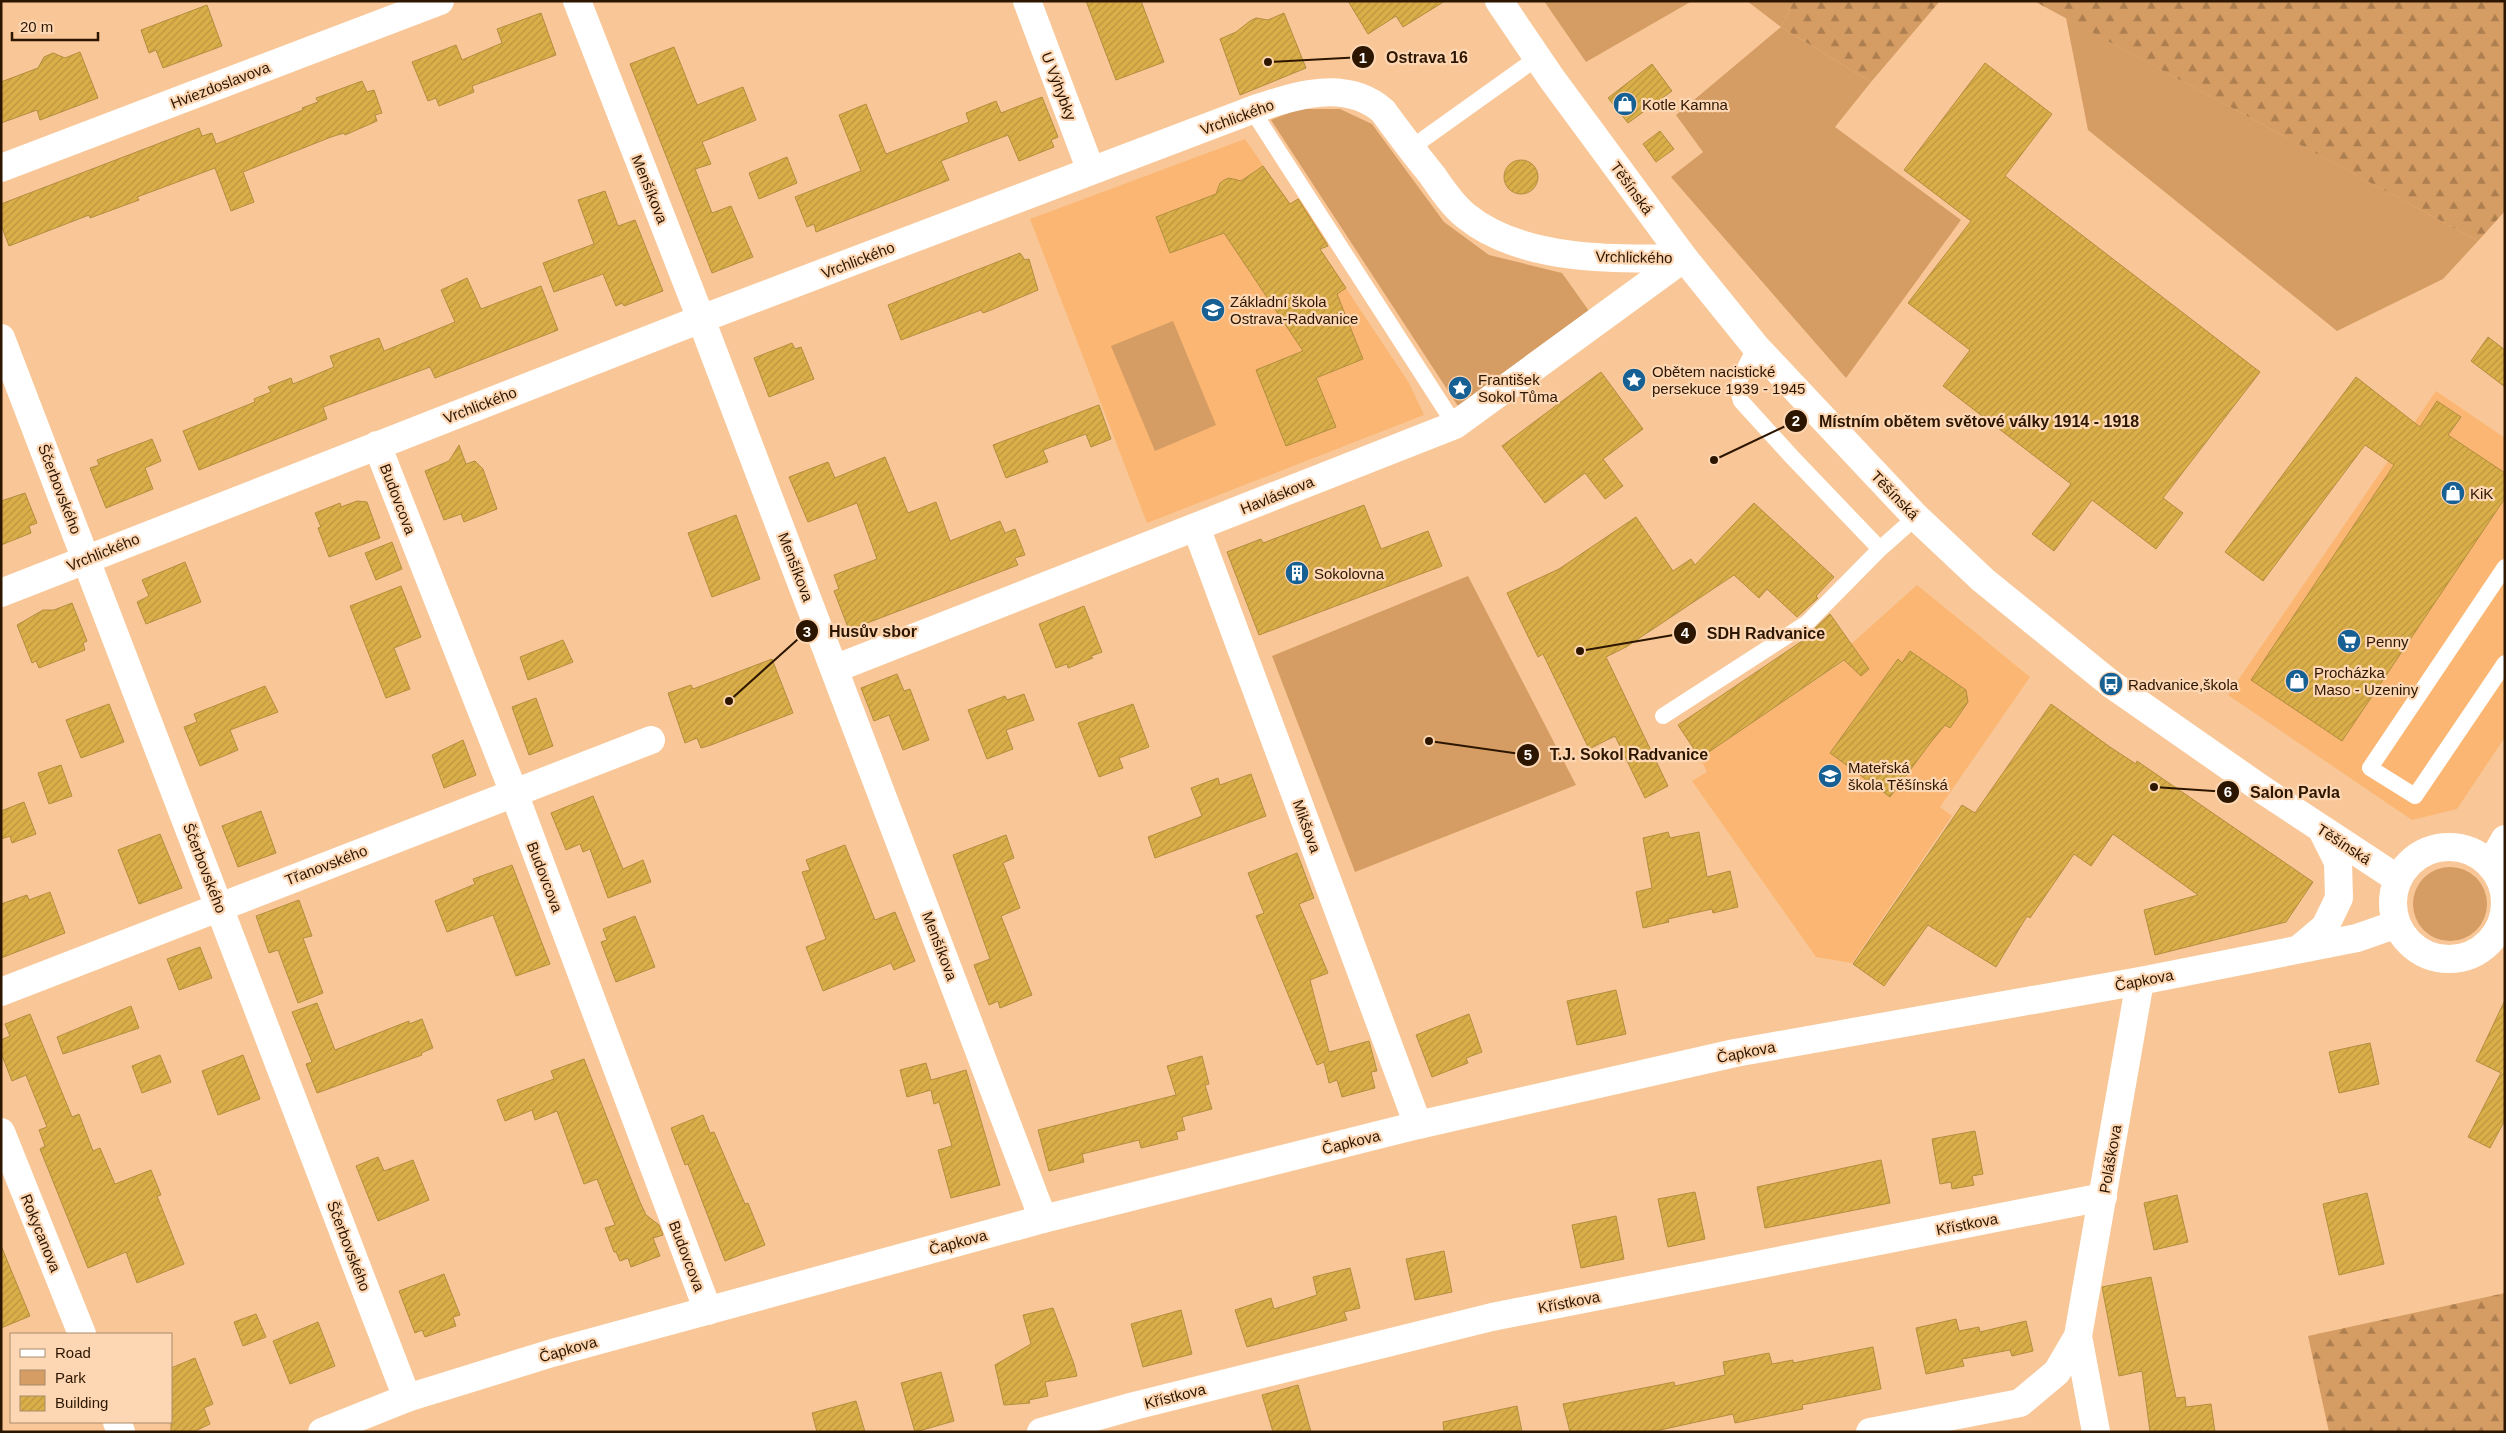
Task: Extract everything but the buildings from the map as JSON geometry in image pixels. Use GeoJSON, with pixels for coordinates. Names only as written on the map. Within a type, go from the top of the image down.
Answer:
{"type":"FeatureCollection","features":[{"type":"Feature","properties":{"kind":"street","name":"Hviezdoslavova"},"geometry":{"type":"LineString","coordinates":[[1,168],[440,1]]}},
{"type":"Feature","properties":{"kind":"street","name":"Menšíkova"},"geometry":{"type":"LineString","coordinates":[[576,1],[702,319],[1043,1219]]}},
{"type":"Feature","properties":{"kind":"street","name":"U Výhybky"},"geometry":{"type":"LineString","coordinates":[[1027,1],[1090,171]]}},
{"type":"Feature","properties":{"kind":"street","name":"Těšínská"},"geometry":{"type":"LineString","coordinates":[[1499,1],[1537,58],[1684,258],[1756,347],[1916,517],[1983,580],[2103,678],[2321,829],[2398,879]]}},
{"type":"Feature","properties":{"kind":"street","name":"Vrchlického"},"geometry":{"type":"LineString","coordinates":[[1,593],[702,319],[1090,171],[1252,110],[1324,92],[1354,95],[1367,100],[1421,140],[1465,215],[1488,231],[1526,246],[1616,260],[1684,258]]}},
{"type":"Feature","properties":{"kind":"street","name":"Havláskova"},"geometry":{"type":"LineString","coordinates":[[834,669],[1454,425],[1684,258]]}},
{"type":"Feature","properties":{"kind":"street","name":"Ščerbovského"},"geometry":{"type":"LineString","coordinates":[[1,338],[87,558],[407,1398]]}},
{"type":"Feature","properties":{"kind":"street","name":"Budovcova"},"geometry":{"type":"LineString","coordinates":[[377,445],[514,793],[708,1311]]}},
{"type":"Feature","properties":{"kind":"street","name":"Mikšova"},"geometry":{"type":"LineString","coordinates":[[1196,527],[1418,1125]]}},
{"type":"Feature","properties":{"kind":"street","name":"Třanovského"},"geometry":{"type":"LineString","coordinates":[[1,992],[650,740]]}},
{"type":"Feature","properties":{"kind":"street"},"geometry":{"type":"LineString","coordinates":[[2299,949],[2325,927],[2339,898],[2338,862],[2321,829]]}},
{"type":"Feature","properties":{"kind":"street"},"geometry":{"type":"LineString","coordinates":[[2490,865],[2505,839]]}},
{"type":"Feature","properties":{"kind":"street"},"geometry":{"type":"LineString","coordinates":[[2441,848],[2459,848],[2476,854],[2490,865],[2500,880],[2505,896],[2496,950],[2454,959],[2437,958],[2420,951],[2406,940],[2397,924],[2393,902],[2398,879],[2408,864],[2423,853],[2441,848]]}},
{"type":"Feature","properties":{"kind":"street","name":"Čapkova"},"geometry":{"type":"LineString","coordinates":[[322,1432],[407,1398],[552,1353],[1043,1219],[1418,1125],[1735,1053],[2140,981],[2357,938],[2397,924]]}},
{"type":"Feature","properties":{"kind":"street","name":"Poláškova"},"geometry":{"type":"LineString","coordinates":[[1870,1432],[2020,1403],[2057,1372],[2078,1336],[2140,981]]}},
{"type":"Feature","properties":{"kind":"street","name":"Rokycanova"},"geometry":{"type":"LineString","coordinates":[[1,1132],[82,1333]]}},
{"type":"Feature","properties":{"kind":"street","name":"Křístkova"},"geometry":{"type":"LineString","coordinates":[[1041,1432],[1124,1421],[1492,1317],[2103,1197]]}},
{"type":"Feature","properties":{"kind":"street","name":"Poláškova"},"geometry":{"type":"LineString","coordinates":[[2078,1336],[2096,1432]]}},
{"type":"Feature","properties":{"kind":"lane"},"geometry":{"type":"LineString","coordinates":[[1421,140],[1537,58]]}},
{"type":"Feature","properties":{"kind":"lane"},"geometry":{"type":"LineString","coordinates":[[1252,110],[1454,425]]}},
{"type":"Feature","properties":{"kind":"lane"},"geometry":{"type":"LineString","coordinates":[[1756,347],[1739,380],[1738,390],[1741,401],[1880,549]]}},
{"type":"Feature","properties":{"kind":"lane"},"geometry":{"type":"LineString","coordinates":[[1663,716],[1807,623],[1880,549],[1916,517]]}},
{"type":"Feature","properties":{"kind":"lane"},"geometry":{"type":"LineString","coordinates":[[2505,567],[2370,768],[2414,796],[2505,662]]}},
{"type":"Feature","properties":{"kind":"shaded area","name":"Základní škola Ostrava-Radvanice"},"geometry":{"type":"Polygon","coordinates":[[[1245,139],[1290,204],[1301,197],[1330,242],[1320,249],[1409,383],[1424,415],[1147,523],[1030,219],[1245,139]]]}},
{"type":"Feature","properties":{"kind":"shaded area"},"geometry":{"type":"Polygon","coordinates":[[[2436,391],[2505,438],[2505,737],[2457,809],[2412,820],[2228,695],[2436,391]]]}},
{"type":"Feature","properties":{"kind":"shaded area","name":"Mateřská škola Těšínská"},"geometry":{"type":"Polygon","coordinates":[[[1917,585],[2030,677],[1940,807],[1952,816],[1852,963],[1816,957],[1692,781],[1707,772],[1700,758],[1844,661],[1840,654],[1917,585]]]}},
{"type":"Feature","properties":{"kind":"green space"},"geometry":{"type":"Polygon","coordinates":[[[1544,1],[1692,1],[1586,62],[1544,1]]]}},
{"type":"Feature","properties":{"kind":"green space"},"geometry":{"type":"Polygon","coordinates":[[[1747,1],[1794,1],[1781,27],[1747,1]]]}},
{"type":"Feature","properties":{"kind":"green space"},"geometry":{"type":"Polygon","coordinates":[[[1794,1],[1940,1],[1871,82],[1781,27],[1794,1]]]}},
{"type":"Feature","properties":{"kind":"green space"},"geometry":{"type":"Polygon","coordinates":[[[2034,1],[2505,1],[2505,211],[2478,241],[2034,1]]]}},
{"type":"Feature","properties":{"kind":"green space"},"geometry":{"type":"Polygon","coordinates":[[[2066,18],[2478,241],[2443,279],[2337,331],[2088,130],[2066,18]]]}},
{"type":"Feature","properties":{"kind":"green space"},"geometry":{"type":"Polygon","coordinates":[[[1781,27],[1871,82],[1835,127],[1961,220],[1846,378],[1671,177],[1703,152],[1676,115],[1781,27]]]}},
{"type":"Feature","properties":{"kind":"green space"},"geometry":{"type":"Polygon","coordinates":[[[1299,109],[1340,109],[1372,124],[1444,222],[1489,255],[1562,273],[1589,311],[1458,406],[1271,120],[1299,109]]]}},
{"type":"Feature","properties":{"kind":"green space"},"geometry":{"type":"Polygon","coordinates":[[[1173,321],[1216,425],[1155,451],[1111,346],[1173,321]]]}},
{"type":"Feature","properties":{"kind":"green space"},"geometry":{"type":"Polygon","coordinates":[[[1468,576],[1576,785],[1355,872],[1272,656],[1468,576]]]}},
{"type":"Feature","properties":{"kind":"green space"},"geometry":{"type":"Polygon","coordinates":[[[2443,867],[2457,867],[2471,873],[2481,883],[2487,897],[2487,911],[2481,925],[2471,935],[2457,941],[2443,941],[2429,935],[2419,925],[2413,911],[2413,897],[2419,883],[2429,873],[2443,867]]]}},
{"type":"Feature","properties":{"kind":"green space"},"geometry":{"type":"Polygon","coordinates":[[[2505,1293],[2505,1432],[2329,1432],[2308,1336],[2505,1293]]]}},
{"type":"Feature","properties":{"kind":"place","name":"Ostrava 16"},"geometry":{"type":"Point","coordinates":[1268,62]}},
{"type":"Feature","properties":{"kind":"place","name":"Kotle Kamna"},"geometry":{"type":"Point","coordinates":[1625,104]}},
{"type":"Feature","properties":{"kind":"place","name":"Základní škola Ostrava-Radvanice"},"geometry":{"type":"Point","coordinates":[1213,310]}},
{"type":"Feature","properties":{"kind":"place","name":"Obětem nacistické persekuce 1939 - 1945"},"geometry":{"type":"Point","coordinates":[1634,380]}},
{"type":"Feature","properties":{"kind":"place","name":"František Sokol Tůma"},"geometry":{"type":"Point","coordinates":[1460,388]}},
{"type":"Feature","properties":{"kind":"place","name":"Místním obětem světové války 1914 - 1918"},"geometry":{"type":"Point","coordinates":[1714,460]}},
{"type":"Feature","properties":{"kind":"place","name":"KiK"},"geometry":{"type":"Point","coordinates":[2453,493]}},
{"type":"Feature","properties":{"kind":"place","name":"Sokolovna"},"geometry":{"type":"Point","coordinates":[1297,573]}},
{"type":"Feature","properties":{"kind":"place","name":"Penny"},"geometry":{"type":"Point","coordinates":[2349,641]}},
{"type":"Feature","properties":{"kind":"place","name":"SDH Radvanice"},"geometry":{"type":"Point","coordinates":[1580,651]}},
{"type":"Feature","properties":{"kind":"place","name":"Procházka Maso - Uzeniny"},"geometry":{"type":"Point","coordinates":[2297,681]}},
{"type":"Feature","properties":{"kind":"place","name":"Radvanice,škola"},"geometry":{"type":"Point","coordinates":[2111,684]}},
{"type":"Feature","properties":{"kind":"place","name":"Husův sbor"},"geometry":{"type":"Point","coordinates":[729,701]}},
{"type":"Feature","properties":{"kind":"place","name":"T.J. Sokol Radvanice"},"geometry":{"type":"Point","coordinates":[1429,741]}},
{"type":"Feature","properties":{"kind":"place","name":"Mateřská škola Těšínská"},"geometry":{"type":"Point","coordinates":[1830,776]}},
{"type":"Feature","properties":{"kind":"place","name":"Salon Pavla"},"geometry":{"type":"Point","coordinates":[2154,787]}}]}
